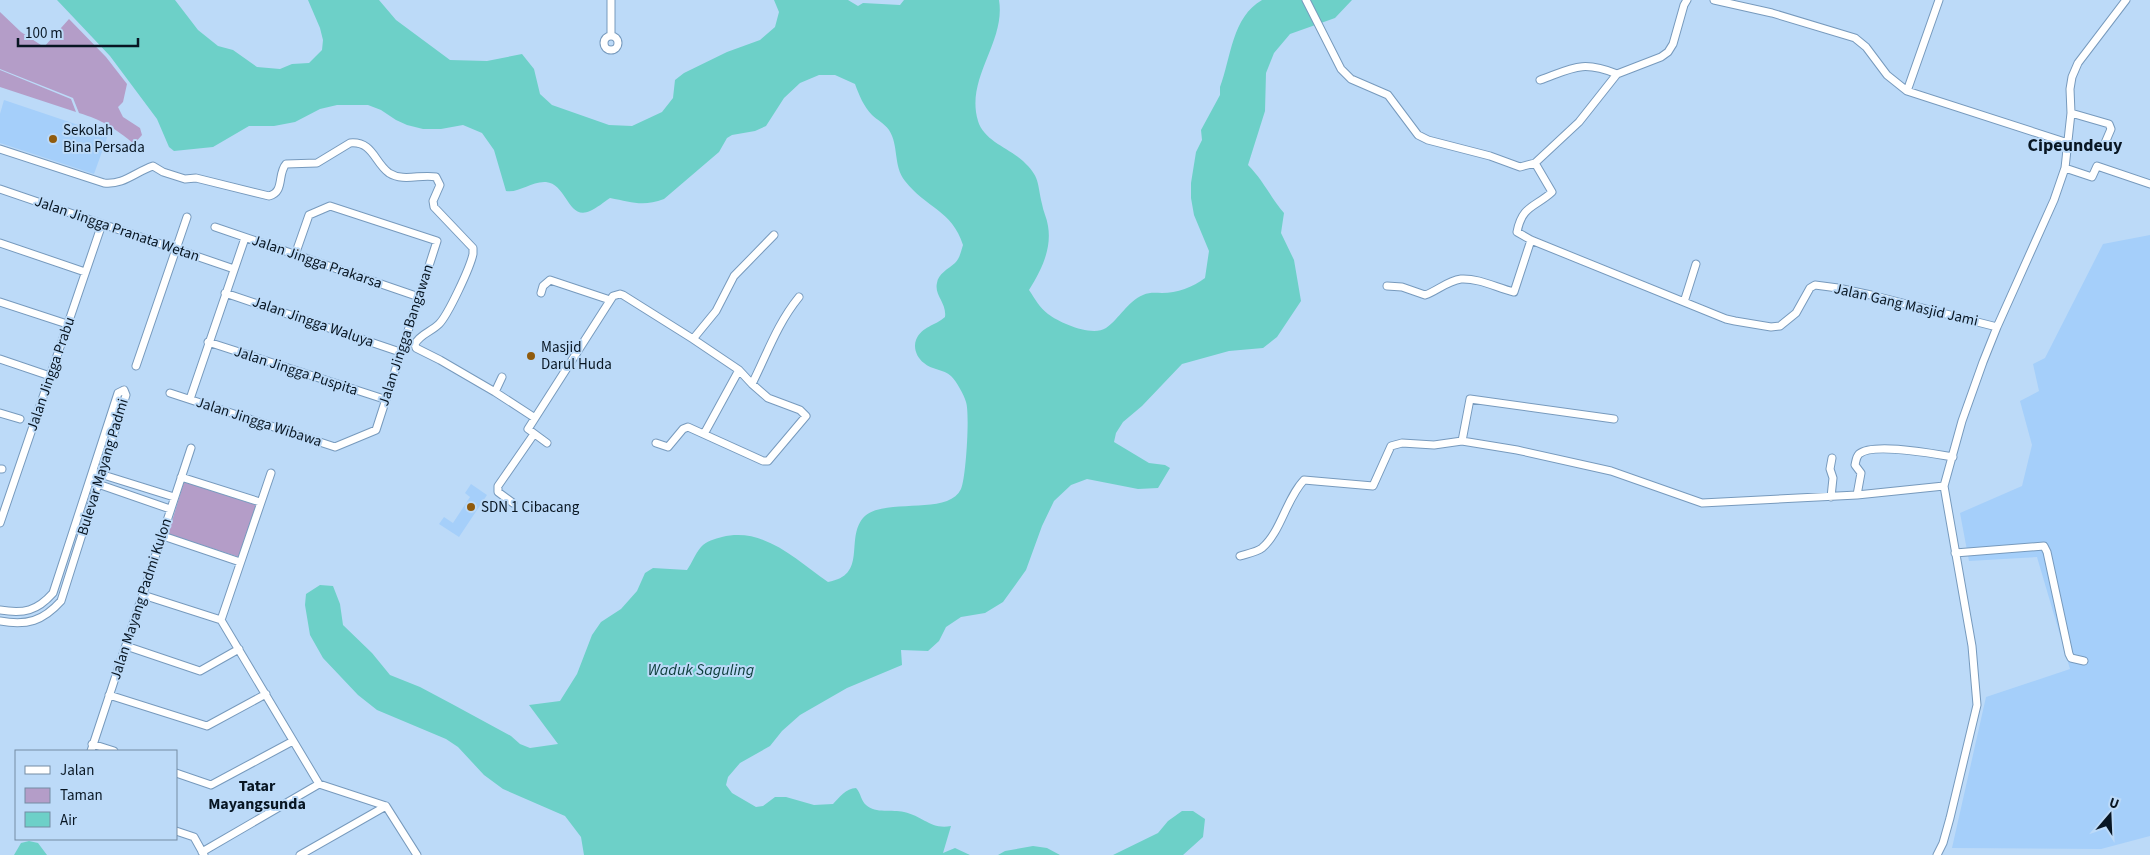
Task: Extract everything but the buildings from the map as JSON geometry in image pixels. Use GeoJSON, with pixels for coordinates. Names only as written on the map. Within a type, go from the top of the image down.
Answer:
{"type":"FeatureCollection","features":[{"type":"Feature","properties":{"kind":"street"},"geometry":{"type":"LineString","coordinates":[[610,36],[611,0]]}},
{"type":"Feature","properties":{"kind":"street"},"geometry":{"type":"LineString","coordinates":[[1306,0],[1338,66],[1351,79],[1388,95],[1412,129],[1428,140],[1490,156],[1520,168],[1535,163],[1579,122],[1617,74],[1661,57],[1668,52],[1673,44],[1684,5],[1688,0]]}},
{"type":"Feature","properties":{"kind":"street"},"geometry":{"type":"LineString","coordinates":[[1714,0],[1772,13],[1855,38],[1866,47],[1886,75],[1907,91],[2068,143]]}},
{"type":"Feature","properties":{"kind":"street"},"geometry":{"type":"LineString","coordinates":[[1907,91],[1940,0]]}},
{"type":"Feature","properties":{"kind":"street"},"geometry":{"type":"LineString","coordinates":[[1937,855],[1947,829],[1976,705],[1972,646],[1954,553],[1944,486],[1962,421],[1997,327],[2054,200],[2065,168],[2071,113],[2070,89],[2072,77],[2078,63],[2126,0]]}},
{"type":"Feature","properties":{"kind":"street"},"geometry":{"type":"LineString","coordinates":[[1540,80],[1578,66],[1598,67],[1617,74]]}},
{"type":"Feature","properties":{"kind":"street"},"geometry":{"type":"LineString","coordinates":[[2071,113],[2110,124],[2111,129],[2105,143]]}},
{"type":"Feature","properties":{"kind":"street"},"geometry":{"type":"LineString","coordinates":[[0,149],[104,184],[124,181],[153,166],[163,172],[185,179],[196,178],[269,196],[278,190],[283,168],[286,164],[317,163],[350,143],[370,148],[390,173],[406,177],[436,177],[440,185],[433,201],[434,207],[473,248],[473,254],[460,287],[440,322],[418,339],[415,346],[418,350],[440,360],[535,418]]}},
{"type":"Feature","properties":{"kind":"street"},"geometry":{"type":"LineString","coordinates":[[1535,163],[1552,191],[1551,194],[1531,205],[1520,222],[1517,232],[1531,240],[1684,302],[1696,264]]}},
{"type":"Feature","properties":{"kind":"street"},"geometry":{"type":"LineString","coordinates":[[2065,168],[2092,177],[2097,166],[2150,184]]}},
{"type":"Feature","properties":{"kind":"street","name":"Jalan Jingga Pranata Wetan"},"geometry":{"type":"LineString","coordinates":[[0,189],[234,269]]}},
{"type":"Feature","properties":{"kind":"street","name":"Jalan Jingga Bangawan"},"geometry":{"type":"LineString","coordinates":[[295,255],[308,214],[330,206],[437,240],[384,399],[376,430]]}},
{"type":"Feature","properties":{"kind":"street"},"geometry":{"type":"LineString","coordinates":[[136,366],[187,217]]}},
{"type":"Feature","properties":{"kind":"street","name":"Jalan Jingga Prabu"},"geometry":{"type":"LineString","coordinates":[[0,523],[102,224]]}},
{"type":"Feature","properties":{"kind":"street","name":"Jalan Jingga Prakarsa"},"geometry":{"type":"LineString","coordinates":[[215,227],[419,297]]}},
{"type":"Feature","properties":{"kind":"street"},"geometry":{"type":"LineString","coordinates":[[693,339],[716,311],[734,276],[774,235]]}},
{"type":"Feature","properties":{"kind":"street"},"geometry":{"type":"LineString","coordinates":[[190,399],[245,238]]}},
{"type":"Feature","properties":{"kind":"street"},"geometry":{"type":"LineString","coordinates":[[1387,286],[1402,287],[1425,294],[1445,284],[1461,279],[1493,284],[1514,292],[1531,240]]}},
{"type":"Feature","properties":{"kind":"street"},"geometry":{"type":"LineString","coordinates":[[0,243],[85,272]]}},
{"type":"Feature","properties":{"kind":"street"},"geometry":{"type":"LineString","coordinates":[[541,293],[543,286],[550,280],[610,300]]}},
{"type":"Feature","properties":{"kind":"street","name":"Jalan Gang Masjid Jami"},"geometry":{"type":"LineString","coordinates":[[1684,302],[1726,319],[1771,327],[1780,326],[1796,313],[1810,288],[1815,285],[1896,301],[1997,327]]}},
{"type":"Feature","properties":{"kind":"street","name":"Jalan Jingga Waluya"},"geometry":{"type":"LineString","coordinates":[[226,293],[400,352]]}},
{"type":"Feature","properties":{"kind":"street"},"geometry":{"type":"LineString","coordinates":[[547,443],[528,428],[610,300],[617,294],[623,295],[739,370],[768,398],[800,410],[806,416],[770,459],[763,462],[685,427],[668,447],[656,443]]}},
{"type":"Feature","properties":{"kind":"street"},"geometry":{"type":"LineString","coordinates":[[752,384],[779,326],[799,298]]}},
{"type":"Feature","properties":{"kind":"street"},"geometry":{"type":"LineString","coordinates":[[0,302],[68,324]]}},
{"type":"Feature","properties":{"kind":"street","name":"Jalan Jingga Puspita"},"geometry":{"type":"LineString","coordinates":[[208,342],[384,399]]}},
{"type":"Feature","properties":{"kind":"street"},"geometry":{"type":"LineString","coordinates":[[0,359],[50,376]]}},
{"type":"Feature","properties":{"kind":"street"},"geometry":{"type":"LineString","coordinates":[[704,434],[739,370]]}},
{"type":"Feature","properties":{"kind":"street"},"geometry":{"type":"LineString","coordinates":[[495,392],[502,377]]}},
{"type":"Feature","properties":{"kind":"street","name":"Bulevar Mayang Padmi"},"geometry":{"type":"LineString","coordinates":[[0,610],[15,613],[32,610],[45,602],[53,593],[118,393],[124,390],[126,395],[61,600],[49,614],[32,622],[10,623],[0,621]]}},
{"type":"Feature","properties":{"kind":"street","name":"Jalan Jingga Wibawa"},"geometry":{"type":"LineString","coordinates":[[170,393],[335,447],[376,430]]}},
{"type":"Feature","properties":{"kind":"street"},"geometry":{"type":"LineString","coordinates":[[1462,441],[1469,402],[1472,399],[1614,418]]}},
{"type":"Feature","properties":{"kind":"street"},"geometry":{"type":"LineString","coordinates":[[0,413],[20,419]]}},
{"type":"Feature","properties":{"kind":"street"},"geometry":{"type":"LineString","coordinates":[[513,503],[498,492],[498,486],[534,434]]}},
{"type":"Feature","properties":{"kind":"street"},"geometry":{"type":"LineString","coordinates":[[1240,556],[1261,549],[1271,537],[1289,501],[1304,480],[1372,486],[1391,446],[1402,443],[1434,445],[1462,441],[1517,450],[1611,470],[1702,503],[1831,497],[1944,486]]}},
{"type":"Feature","properties":{"kind":"street","name":"Jalan Mayang Padmi Kulon"},"geometry":{"type":"LineString","coordinates":[[92,748],[191,448]]}},
{"type":"Feature","properties":{"kind":"street"},"geometry":{"type":"LineString","coordinates":[[1857,495],[1861,473],[1855,465],[1857,457],[1862,452],[1884,448],[1953,456]]}},
{"type":"Feature","properties":{"kind":"street"},"geometry":{"type":"LineString","coordinates":[[1831,497],[1833,478],[1830,467],[1832,458]]}},
{"type":"Feature","properties":{"kind":"street"},"geometry":{"type":"LineString","coordinates":[[92,471],[174,497]]}},
{"type":"Feature","properties":{"kind":"street"},"geometry":{"type":"LineString","coordinates":[[221,620],[270,473]]}},
{"type":"Feature","properties":{"kind":"street"},"geometry":{"type":"LineString","coordinates":[[181,477],[260,502]]}},
{"type":"Feature","properties":{"kind":"street"},"geometry":{"type":"LineString","coordinates":[[89,481],[170,509]]}},
{"type":"Feature","properties":{"kind":"street"},"geometry":{"type":"LineString","coordinates":[[163,536],[240,562]]}},
{"type":"Feature","properties":{"kind":"street"},"geometry":{"type":"LineString","coordinates":[[1954,553],[2044,546],[2069,654],[2071,658],[2084,661]]}},
{"type":"Feature","properties":{"kind":"street"},"geometry":{"type":"LineString","coordinates":[[143,595],[221,620],[320,784],[386,806],[414,854]]}},
{"type":"Feature","properties":{"kind":"street"},"geometry":{"type":"LineString","coordinates":[[126,646],[200,670],[238,650]]}},
{"type":"Feature","properties":{"kind":"street"},"geometry":{"type":"LineString","coordinates":[[109,695],[207,726],[266,694]]}},
{"type":"Feature","properties":{"kind":"street"},"geometry":{"type":"LineString","coordinates":[[178,774],[211,785],[293,740]]}},
{"type":"Feature","properties":{"kind":"street"},"geometry":{"type":"LineString","coordinates":[[92,748],[107,750]]}},
{"type":"Feature","properties":{"kind":"street"},"geometry":{"type":"LineString","coordinates":[[178,832],[194,837],[203,853],[320,784]]}},
{"type":"Feature","properties":{"kind":"street"},"geometry":{"type":"LineString","coordinates":[[300,855],[386,806]]}},
{"type":"Feature","properties":{"kind":"shaded area","name":"Sekolah Bina Persada"},"geometry":{"type":"Polygon","coordinates":[[[4,100],[108,135],[94,174],[0,143],[0,114],[4,100]]]}},
{"type":"Feature","properties":{"kind":"shaded area"},"geometry":{"type":"Polygon","coordinates":[[[2150,235],[2150,836],[2101,849],[1952,848],[1986,697],[2070,669],[2037,557],[1969,561],[1960,513],[2022,486],[2032,445],[2020,401],[2039,391],[2033,364],[2045,358],[2103,244],[2150,235]]]}},
{"type":"Feature","properties":{"kind":"shaded area","name":"SDN 1 Cibacang"},"geometry":{"type":"Polygon","coordinates":[[[471,484],[487,495],[459,537],[439,524],[444,517],[453,523],[470,497],[465,493],[471,484]]]}},
{"type":"Feature","properties":{"kind":"green space"},"geometry":{"type":"Polygon","coordinates":[[[0,12],[21,32],[44,47],[69,19],[106,57],[127,84],[123,102],[118,107],[123,117],[140,128],[142,135],[134,144],[108,125],[79,113],[73,98],[0,69],[0,12]]]}},
{"type":"Feature","properties":{"kind":"green space"},"geometry":{"type":"Polygon","coordinates":[[[0,70],[71,99],[76,112],[0,87],[0,70]]]}},
{"type":"Feature","properties":{"kind":"green space"},"geometry":{"type":"Polygon","coordinates":[[[184,482],[256,505],[239,557],[168,534],[184,482]]]}},
{"type":"Feature","properties":{"kind":"water","name":"Waduk Saguling"},"geometry":{"type":"Polygon","coordinates":[[[57,0],[175,0],[198,30],[218,46],[233,50],[257,67],[280,69],[292,64],[309,63],[322,50],[323,40],[320,28],[308,0],[379,0],[396,20],[450,60],[487,61],[522,54],[534,69],[540,94],[552,105],[609,125],[632,126],[662,112],[673,98],[675,80],[684,73],[727,52],[760,40],[775,27],[779,12],[774,0],[848,0],[858,6],[863,3],[900,5],[904,0],[999,0],[1000,15],[997,31],[977,90],[975,105],[978,121],[981,128],[991,139],[1023,161],[1037,180],[1049,235],[1044,260],[1029,290],[1042,309],[1053,318],[1076,328],[1093,331],[1106,328],[1133,301],[1143,295],[1179,291],[1205,278],[1209,251],[1194,215],[1191,183],[1196,152],[1202,140],[1201,130],[1220,95],[1220,87],[1234,39],[1244,17],[1252,7],[1262,0],[1352,0],[1335,18],[1290,34],[1274,53],[1266,73],[1265,111],[1248,165],[1284,213],[1281,233],[1294,260],[1301,301],[1277,337],[1263,348],[1229,351],[1182,364],[1142,406],[1123,422],[1116,433],[1114,442],[1149,463],[1165,465],[1170,468],[1158,488],[1138,489],[1087,479],[1071,485],[1054,501],[1042,526],[1026,570],[1003,602],[985,613],[961,617],[946,627],[939,641],[928,651],[901,650],[902,665],[847,688],[800,715],[782,731],[770,746],[740,763],[728,777],[726,785],[732,793],[756,807],[763,806],[775,797],[786,797],[814,805],[833,804],[846,791],[856,788],[864,803],[870,808],[904,812],[938,826],[951,826],[943,853],[955,848],[970,855],[584,855],[581,837],[565,816],[503,789],[484,775],[458,747],[446,739],[377,710],[358,695],[323,658],[310,635],[305,605],[306,594],[320,585],[333,586],[340,604],[343,625],[372,653],[390,675],[420,687],[511,736],[520,744],[530,748],[558,744],[529,705],[560,701],[577,674],[592,635],[601,622],[621,609],[637,591],[645,573],[653,568],[687,570],[705,543],[722,537],[737,535],[752,537],[778,547],[828,582],[840,578],[848,572],[854,556],[858,527],[863,518],[872,512],[884,508],[929,505],[943,502],[954,497],[961,489],[967,446],[968,419],[966,402],[951,376],[924,363],[915,349],[916,340],[919,335],[925,329],[945,317],[944,307],[937,291],[937,283],[941,274],[955,263],[959,257],[963,245],[958,233],[945,216],[913,190],[905,181],[899,169],[894,142],[889,130],[872,115],[860,97],[855,84],[835,75],[819,75],[800,83],[784,98],[766,126],[755,131],[732,135],[727,138],[719,152],[664,199],[643,203],[610,198],[593,210],[583,213],[572,207],[559,189],[553,184],[546,182],[506,191],[494,150],[482,133],[463,125],[441,129],[423,129],[407,125],[368,105],[337,105],[320,109],[295,122],[274,126],[249,126],[213,147],[174,151],[169,147],[157,119],[110,56],[57,0]]]}},
{"type":"Feature","properties":{"kind":"water"},"geometry":{"type":"Polygon","coordinates":[[[1182,811],[1193,811],[1205,819],[1203,837],[1183,855],[1113,855],[1158,833],[1168,821],[1182,811]]]}},
{"type":"Feature","properties":{"kind":"water"},"geometry":{"type":"Polygon","coordinates":[[[29,841],[38,843],[47,855],[14,855],[21,843],[29,841]]]}},
{"type":"Feature","properties":{"kind":"water"},"geometry":{"type":"Polygon","coordinates":[[[1033,846],[1047,848],[1060,855],[998,855],[1005,851],[1033,846]]]}},
{"type":"Feature","properties":{"kind":"place","name":"Sekolah Bina Persada"},"geometry":{"type":"Point","coordinates":[53,139]}},
{"type":"Feature","properties":{"kind":"place","name":"Masjid Darul Huda"},"geometry":{"type":"Point","coordinates":[531,356]}},
{"type":"Feature","properties":{"kind":"place","name":"SDN 1 Cibacang"},"geometry":{"type":"Point","coordinates":[471,507]}},
{"type":"Feature","properties":{"kind":"district","name":"Cipeundeuy"},"geometry":{"type":"Point","coordinates":[2075,145]}},
{"type":"Feature","properties":{"kind":"district","name":"Tatar Mayangsunda"},"geometry":{"type":"Point","coordinates":[257,795]}}]}
